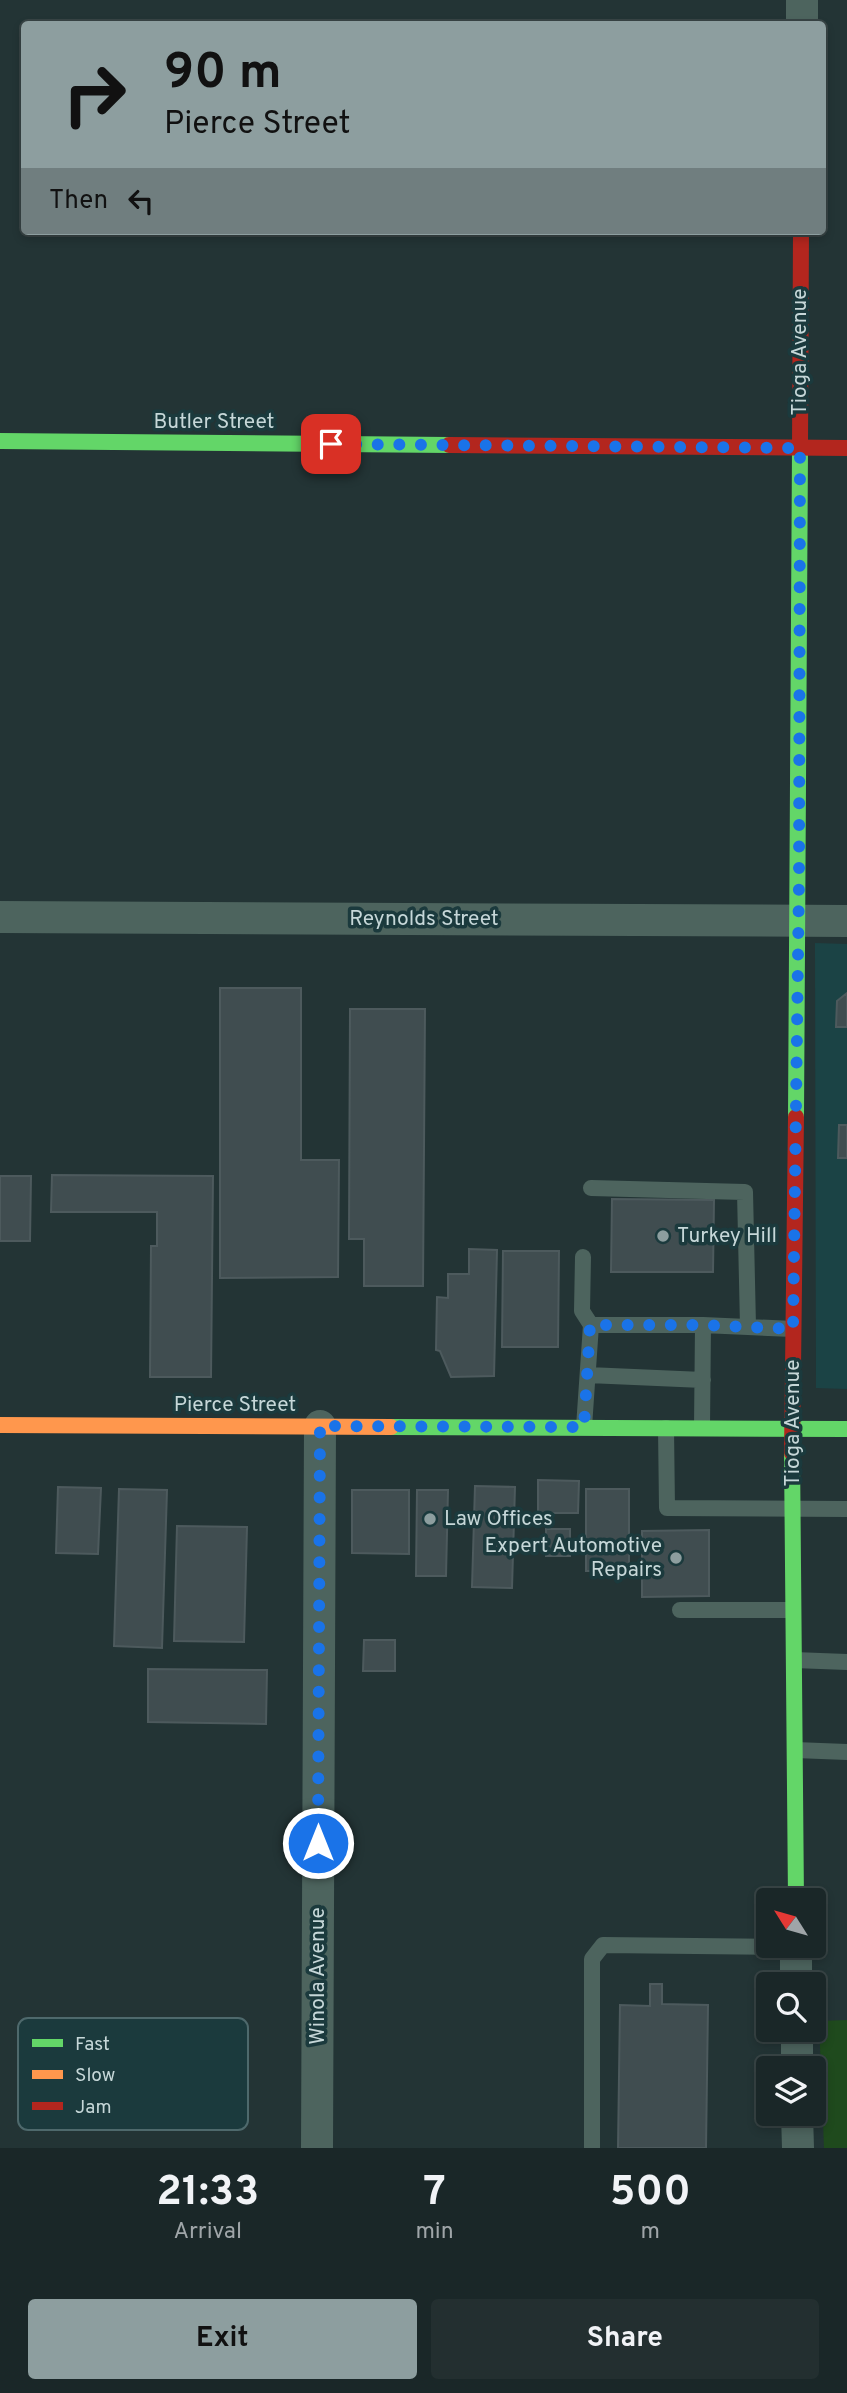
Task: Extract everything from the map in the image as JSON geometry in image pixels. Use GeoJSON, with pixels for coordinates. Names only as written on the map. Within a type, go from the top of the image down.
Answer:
{"type":"FeatureCollection","features":[{"type":"Feature","properties":{"kind":"street"},"geometry":{"type":"LineString","coordinates":[[802,0],[802,21]]}},
{"type":"Feature","properties":{"kind":"street","name":"Tioga Avenue"},"geometry":{"type":"LineString","coordinates":[[796,1888],[792,1427],[798,921],[801,235]]}},
{"type":"Feature","properties":{"kind":"street","name":"Butler Street"},"geometry":{"type":"LineString","coordinates":[[0,441],[847,448]]}},
{"type":"Feature","properties":{"kind":"street","name":"Reynolds Street"},"geometry":{"type":"LineString","coordinates":[[0,917],[847,920]]}},
{"type":"Feature","properties":{"kind":"street","name":"Pierce Street"},"geometry":{"type":"LineString","coordinates":[[0,1425],[847,1429]]}},
{"type":"Feature","properties":{"kind":"street","name":"Winola Avenue"},"geometry":{"type":"LineString","coordinates":[[317,2148],[320,1426]]}},
{"type":"Feature","properties":{"kind":"street"},"geometry":{"type":"LineString","coordinates":[[797,2126],[798,2148]]}},
{"type":"Feature","properties":{"kind":"lane"},"geometry":{"type":"LineString","coordinates":[[591,1188],[745,1192],[748,1326]]}},
{"type":"Feature","properties":{"kind":"lane"},"geometry":{"type":"LineString","coordinates":[[583,1256],[582,1311],[590,1325],[584,1427]]}},
{"type":"Feature","properties":{"kind":"lane"},"geometry":{"type":"LineString","coordinates":[[590,1325],[703,1325],[793,1329]]}},
{"type":"Feature","properties":{"kind":"lane"},"geometry":{"type":"LineString","coordinates":[[702,1427],[703,1325]]}},
{"type":"Feature","properties":{"kind":"lane"},"geometry":{"type":"LineString","coordinates":[[588,1375],[703,1380]]}},
{"type":"Feature","properties":{"kind":"lane"},"geometry":{"type":"LineString","coordinates":[[666,1427],[667,1508],[847,1509]]}},
{"type":"Feature","properties":{"kind":"lane"},"geometry":{"type":"LineString","coordinates":[[680,1610],[794,1610]]}},
{"type":"Feature","properties":{"kind":"lane"},"geometry":{"type":"LineString","coordinates":[[793,1660],[847,1662]]}},
{"type":"Feature","properties":{"kind":"lane"},"geometry":{"type":"LineString","coordinates":[[795,1750],[847,1752]]}},
{"type":"Feature","properties":{"kind":"lane"},"geometry":{"type":"LineString","coordinates":[[592,2148],[592,1959],[603,1945],[756,1946]]}},
{"type":"Feature","properties":{"kind":"shaded area"},"geometry":{"type":"Polygon","coordinates":[[[815,943],[847,944],[847,1389],[816,1388],[815,943]]]}},
{"type":"Feature","properties":{"kind":"green space"},"geometry":{"type":"Polygon","coordinates":[[[847,2020],[847,2148],[824,2148],[826,2056],[820,2056],[820,2042],[826,2042],[826,2021],[847,2020]]]}},
{"type":"Feature","properties":{"kind":"building"},"geometry":{"type":"Polygon","coordinates":[[[220,988],[301,988],[301,1160],[339,1160],[338,1277],[220,1278],[220,988]]]}},
{"type":"Feature","properties":{"kind":"building"},"geometry":{"type":"Polygon","coordinates":[[[847,993],[847,1027],[836,1027],[837,1001],[847,993]]]}},
{"type":"Feature","properties":{"kind":"building"},"geometry":{"type":"Polygon","coordinates":[[[350,1009],[425,1009],[423,1286],[364,1286],[364,1239],[349,1239],[350,1009]]]}},
{"type":"Feature","properties":{"kind":"building"},"geometry":{"type":"Polygon","coordinates":[[[839,1125],[847,1125],[847,1158],[838,1158],[839,1125]]]}},
{"type":"Feature","properties":{"kind":"building"},"geometry":{"type":"Polygon","coordinates":[[[52,1175],[213,1176],[211,1377],[150,1377],[151,1246],[157,1246],[157,1212],[51,1212],[52,1175]]]}},
{"type":"Feature","properties":{"kind":"building"},"geometry":{"type":"Polygon","coordinates":[[[0,1176],[31,1176],[30,1241],[0,1241],[0,1176]]]}},
{"type":"Feature","properties":{"kind":"building","name":"Turkey Hill"},"geometry":{"type":"Polygon","coordinates":[[[612,1199],[714,1200],[713,1272],[611,1272],[612,1199]]]}},
{"type":"Feature","properties":{"kind":"building"},"geometry":{"type":"Polygon","coordinates":[[[469,1249],[497,1250],[494,1376],[451,1377],[440,1351],[436,1350],[437,1297],[448,1298],[448,1274],[469,1274],[469,1249]]]}},
{"type":"Feature","properties":{"kind":"building"},"geometry":{"type":"Polygon","coordinates":[[[503,1251],[559,1251],[558,1347],[502,1347],[503,1251]]]}},
{"type":"Feature","properties":{"kind":"building"},"geometry":{"type":"Polygon","coordinates":[[[538,1480],[579,1481],[578,1513],[538,1513],[538,1480]]]}},
{"type":"Feature","properties":{"kind":"building"},"geometry":{"type":"Polygon","coordinates":[[[475,1486],[515,1487],[512,1588],[472,1587],[475,1486]]]}},
{"type":"Feature","properties":{"kind":"building"},"geometry":{"type":"Polygon","coordinates":[[[58,1487],[101,1488],[98,1554],[56,1553],[58,1487]]]}},
{"type":"Feature","properties":{"kind":"building"},"geometry":{"type":"Polygon","coordinates":[[[119,1489],[167,1490],[162,1648],[114,1646],[119,1489]]]}},
{"type":"Feature","properties":{"kind":"building"},"geometry":{"type":"Polygon","coordinates":[[[586,1489],[629,1489],[629,1571],[586,1571],[586,1489]]]}},
{"type":"Feature","properties":{"kind":"building"},"geometry":{"type":"Polygon","coordinates":[[[352,1490],[409,1490],[409,1554],[352,1553],[352,1490]]]}},
{"type":"Feature","properties":{"kind":"building"},"geometry":{"type":"Polygon","coordinates":[[[417,1490],[448,1490],[446,1576],[416,1576],[417,1490]]]}},
{"type":"Feature","properties":{"kind":"building"},"geometry":{"type":"Polygon","coordinates":[[[177,1526],[247,1527],[244,1642],[174,1641],[177,1526]]]}},
{"type":"Feature","properties":{"kind":"building"},"geometry":{"type":"Polygon","coordinates":[[[546,1529],[570,1529],[570,1556],[546,1556],[546,1529]]]}},
{"type":"Feature","properties":{"kind":"building"},"geometry":{"type":"Polygon","coordinates":[[[709,1530],[709,1596],[642,1597],[642,1531],[709,1530]]]}},
{"type":"Feature","properties":{"kind":"building"},"geometry":{"type":"Polygon","coordinates":[[[364,1640],[395,1640],[395,1671],[363,1671],[364,1640]]]}},
{"type":"Feature","properties":{"kind":"building"},"geometry":{"type":"Polygon","coordinates":[[[148,1669],[267,1670],[266,1724],[148,1722],[148,1669]]]}},
{"type":"Feature","properties":{"kind":"building"},"geometry":{"type":"Polygon","coordinates":[[[650,1984],[662,1984],[662,2004],[708,2005],[706,2148],[618,2148],[620,2005],[650,2006],[650,1984]]]}},
{"type":"Feature","properties":{"kind":"traffic: fast"},"geometry":{"type":"LineString","coordinates":[[0,441],[449,445]]}},
{"type":"Feature","properties":{"kind":"traffic: fast"},"geometry":{"type":"LineString","coordinates":[[796,1117],[800,448]]}},
{"type":"Feature","properties":{"kind":"traffic: fast"},"geometry":{"type":"LineString","coordinates":[[391,1427],[847,1429]]}},
{"type":"Feature","properties":{"kind":"traffic: fast"},"geometry":{"type":"LineString","coordinates":[[792,1453],[796,1888]]}},
{"type":"Feature","properties":{"kind":"traffic: slow"},"geometry":{"type":"LineString","coordinates":[[0,1425],[391,1427]]}},
{"type":"Feature","properties":{"kind":"traffic: jam"},"geometry":{"type":"LineString","coordinates":[[800,448],[801,235]]}},
{"type":"Feature","properties":{"kind":"traffic: jam"},"geometry":{"type":"LineString","coordinates":[[449,445],[847,448]]}},
{"type":"Feature","properties":{"kind":"traffic: jam"},"geometry":{"type":"LineString","coordinates":[[792,1453],[796,1117]]}},
{"type":"Feature","properties":{"kind":"place","name":"Turkey Hill"},"geometry":{"type":"Point","coordinates":[663,1236]}},
{"type":"Feature","properties":{"kind":"place","name":"Law Offices"},"geometry":{"type":"Point","coordinates":[430,1519]}},
{"type":"Feature","properties":{"kind":"place","name":"Expert Automotive Repairs"},"geometry":{"type":"Point","coordinates":[676,1558]}},
{"type":"Feature","properties":{"kind":"route"},"geometry":{"type":"LineString","coordinates":[[318,1843],[320,1426],[584,1427],[590,1325],[703,1325],[793,1329],[799,882],[800,448],[331,444]]}}]}
